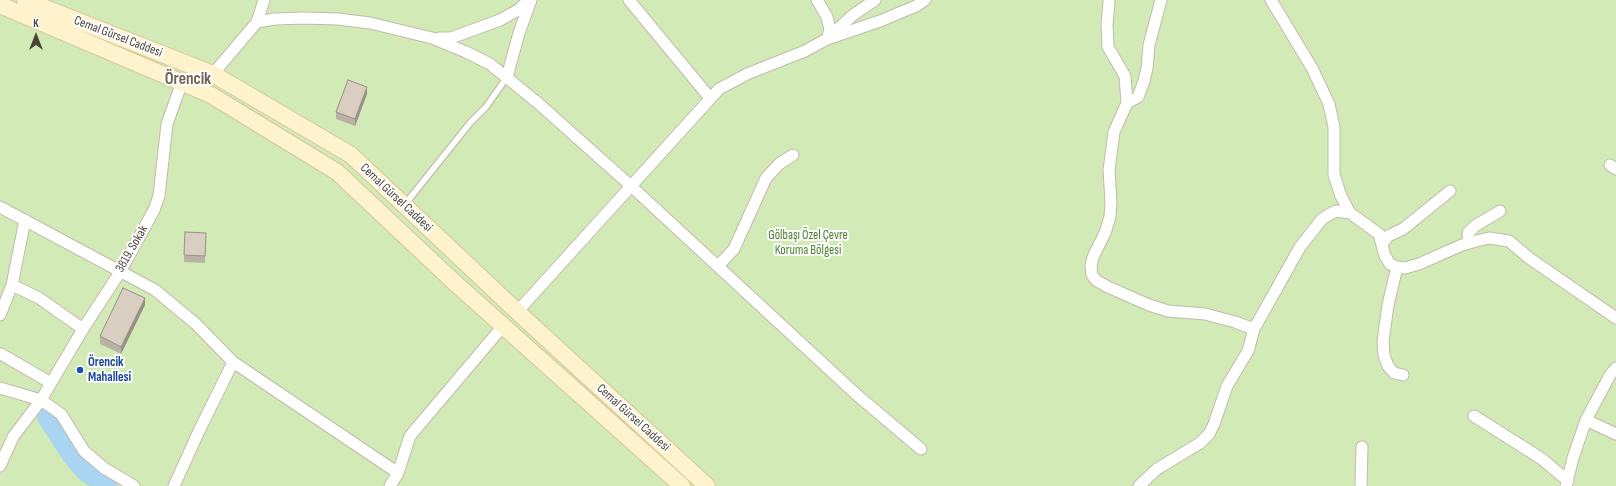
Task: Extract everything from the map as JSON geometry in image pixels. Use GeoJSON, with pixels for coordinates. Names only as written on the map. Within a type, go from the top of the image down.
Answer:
{"type":"FeatureCollection","features":[{"type":"Feature","properties":{"kind":"street","name":"Cemal Gürsel Caddesi"},"geometry":{"type":"LineString","coordinates":[[25,0],[213,74],[351,155],[517,312],[708,486]]}},
{"type":"Feature","properties":{"kind":"street"},"geometry":{"type":"LineString","coordinates":[[213,74],[257,22],[264,0]]}},
{"type":"Feature","properties":{"kind":"street"},"geometry":{"type":"LineString","coordinates":[[432,38],[451,38],[475,30],[506,17],[518,10],[530,0]]}},
{"type":"Feature","properties":{"kind":"street"},"geometry":{"type":"LineString","coordinates":[[507,78],[519,33],[530,0]]}},
{"type":"Feature","properties":{"kind":"street"},"geometry":{"type":"LineString","coordinates":[[629,0],[710,98]]}},
{"type":"Feature","properties":{"kind":"street"},"geometry":{"type":"LineString","coordinates":[[817,0],[827,17],[830,30],[827,39]]}},
{"type":"Feature","properties":{"kind":"street"},"geometry":{"type":"LineString","coordinates":[[827,39],[853,15],[875,0]]}},
{"type":"Feature","properties":{"kind":"street"},"geometry":{"type":"LineString","coordinates":[[517,312],[719,89],[747,74],[805,51],[827,39],[880,21],[916,6],[925,0]]}},
{"type":"Feature","properties":{"kind":"street"},"geometry":{"type":"LineString","coordinates":[[1127,103],[1138,97],[1144,81],[1149,45],[1161,0]]}},
{"type":"Feature","properties":{"kind":"street"},"geometry":{"type":"LineString","coordinates":[[1271,0],[1312,68],[1329,104],[1334,128],[1334,175],[1341,196],[1350,213],[1379,234],[1383,244],[1385,256],[1390,264],[1405,268],[1419,264],[1468,243],[1489,238],[1509,241],[1529,258],[1616,318]]}},
{"type":"Feature","properties":{"kind":"street"},"geometry":{"type":"LineString","coordinates":[[1109,2],[1107,25],[1108,47],[1125,76],[1127,103],[1114,132],[1109,170],[1111,202],[1110,217],[1105,232],[1093,257],[1091,266],[1092,275],[1097,281],[1108,287],[1149,305],[1168,311],[1205,314],[1254,329]]}},
{"type":"Feature","properties":{"kind":"street","name":"Cemal Gürsel Caddesi"},"geometry":{"type":"LineString","coordinates":[[0,5],[211,95],[337,172],[503,326],[682,486]]}},
{"type":"Feature","properties":{"kind":"street"},"geometry":{"type":"LineString","coordinates":[[257,22],[275,19],[338,19],[370,23],[432,38],[490,64],[538,103],[631,186],[857,395],[920,449]]}},
{"type":"Feature","properties":{"kind":"street","name":"3819. Sokak"},"geometry":{"type":"LineString","coordinates":[[0,466],[13,437],[51,384],[83,329],[120,272],[154,210],[159,196],[167,124],[182,82]]}},
{"type":"Feature","properties":{"kind":"street"},"geometry":{"type":"LineString","coordinates":[[718,266],[734,248],[766,178],[779,164],[794,155]]}},
{"type":"Feature","properties":{"kind":"street"},"geometry":{"type":"LineString","coordinates":[[1383,244],[1388,236],[1403,229],[1450,191]]}},
{"type":"Feature","properties":{"kind":"street"},"geometry":{"type":"LineString","coordinates":[[0,207],[155,290],[196,324],[233,362],[398,473]]}},
{"type":"Feature","properties":{"kind":"street"},"geometry":{"type":"LineString","coordinates":[[1139,486],[1157,469],[1200,443],[1209,434],[1227,386],[1248,351],[1254,329],[1300,247],[1322,219],[1336,211],[1350,213]]}},
{"type":"Feature","properties":{"kind":"street"},"geometry":{"type":"LineString","coordinates":[[1468,243],[1468,233],[1475,226],[1500,211]]}},
{"type":"Feature","properties":{"kind":"street"},"geometry":{"type":"LineString","coordinates":[[0,315],[12,285],[26,220]]}},
{"type":"Feature","properties":{"kind":"street"},"geometry":{"type":"LineString","coordinates":[[1397,267],[1388,305],[1383,340],[1384,355],[1388,366],[1394,372],[1403,375]]}},
{"type":"Feature","properties":{"kind":"street"},"geometry":{"type":"LineString","coordinates":[[12,285],[39,298],[83,329]]}},
{"type":"Feature","properties":{"kind":"street"},"geometry":{"type":"LineString","coordinates":[[390,486],[398,473],[410,436],[503,326]]}},
{"type":"Feature","properties":{"kind":"street"},"geometry":{"type":"LineString","coordinates":[[0,353],[51,384]]}},
{"type":"Feature","properties":{"kind":"street"},"geometry":{"type":"LineString","coordinates":[[174,486],[233,362]]}},
{"type":"Feature","properties":{"kind":"street"},"geometry":{"type":"LineString","coordinates":[[1567,484],[1573,458],[1586,420],[1607,381],[1616,368]]}},
{"type":"Feature","properties":{"kind":"street"},"geometry":{"type":"LineString","coordinates":[[0,388],[41,400],[61,414],[84,451],[104,468],[134,486]]}},
{"type":"Feature","properties":{"kind":"street"},"geometry":{"type":"LineString","coordinates":[[1474,416],[1542,460],[1567,484]]}},
{"type":"Feature","properties":{"kind":"street"},"geometry":{"type":"LineString","coordinates":[[1586,420],[1616,434]]}},
{"type":"Feature","properties":{"kind":"street"},"geometry":{"type":"LineString","coordinates":[[1361,486],[1362,447]]}},
{"type":"Feature","properties":{"kind":"lane"},"geometry":{"type":"LineString","coordinates":[[404,205],[470,123],[486,107],[507,78]]}},
{"type":"Feature","properties":{"kind":"green space","name":"Gölbaşı Özel Çevre Koruma Bölgesi"},"geometry":{"type":"Polygon","coordinates":[[[0,0],[1616,0],[1616,486],[0,486],[0,0]]]}},
{"type":"Feature","properties":{"kind":"building"},"geometry":{"type":"Polygon","coordinates":[[[348,80],[367,87],[355,119],[336,112],[348,80]]]}},
{"type":"Feature","properties":{"kind":"building"},"geometry":{"type":"Polygon","coordinates":[[[185,232],[206,233],[205,256],[184,255],[185,232]]]}},
{"type":"Feature","properties":{"kind":"building"},"geometry":{"type":"Polygon","coordinates":[[[123,288],[145,298],[121,347],[100,336],[123,288]]]}},
{"type":"Feature","properties":{"kind":"waterway"},"geometry":{"type":"LineString","coordinates":[[48,418],[73,456],[86,471],[107,486]]}},
{"type":"Feature","properties":{"kind":"place","name":"Örencik Mahallesi"},"geometry":{"type":"Point","coordinates":[80,370]}},
{"type":"Feature","properties":{"kind":"district","name":"Örencik"},"geometry":{"type":"Point","coordinates":[188,80]}}]}
